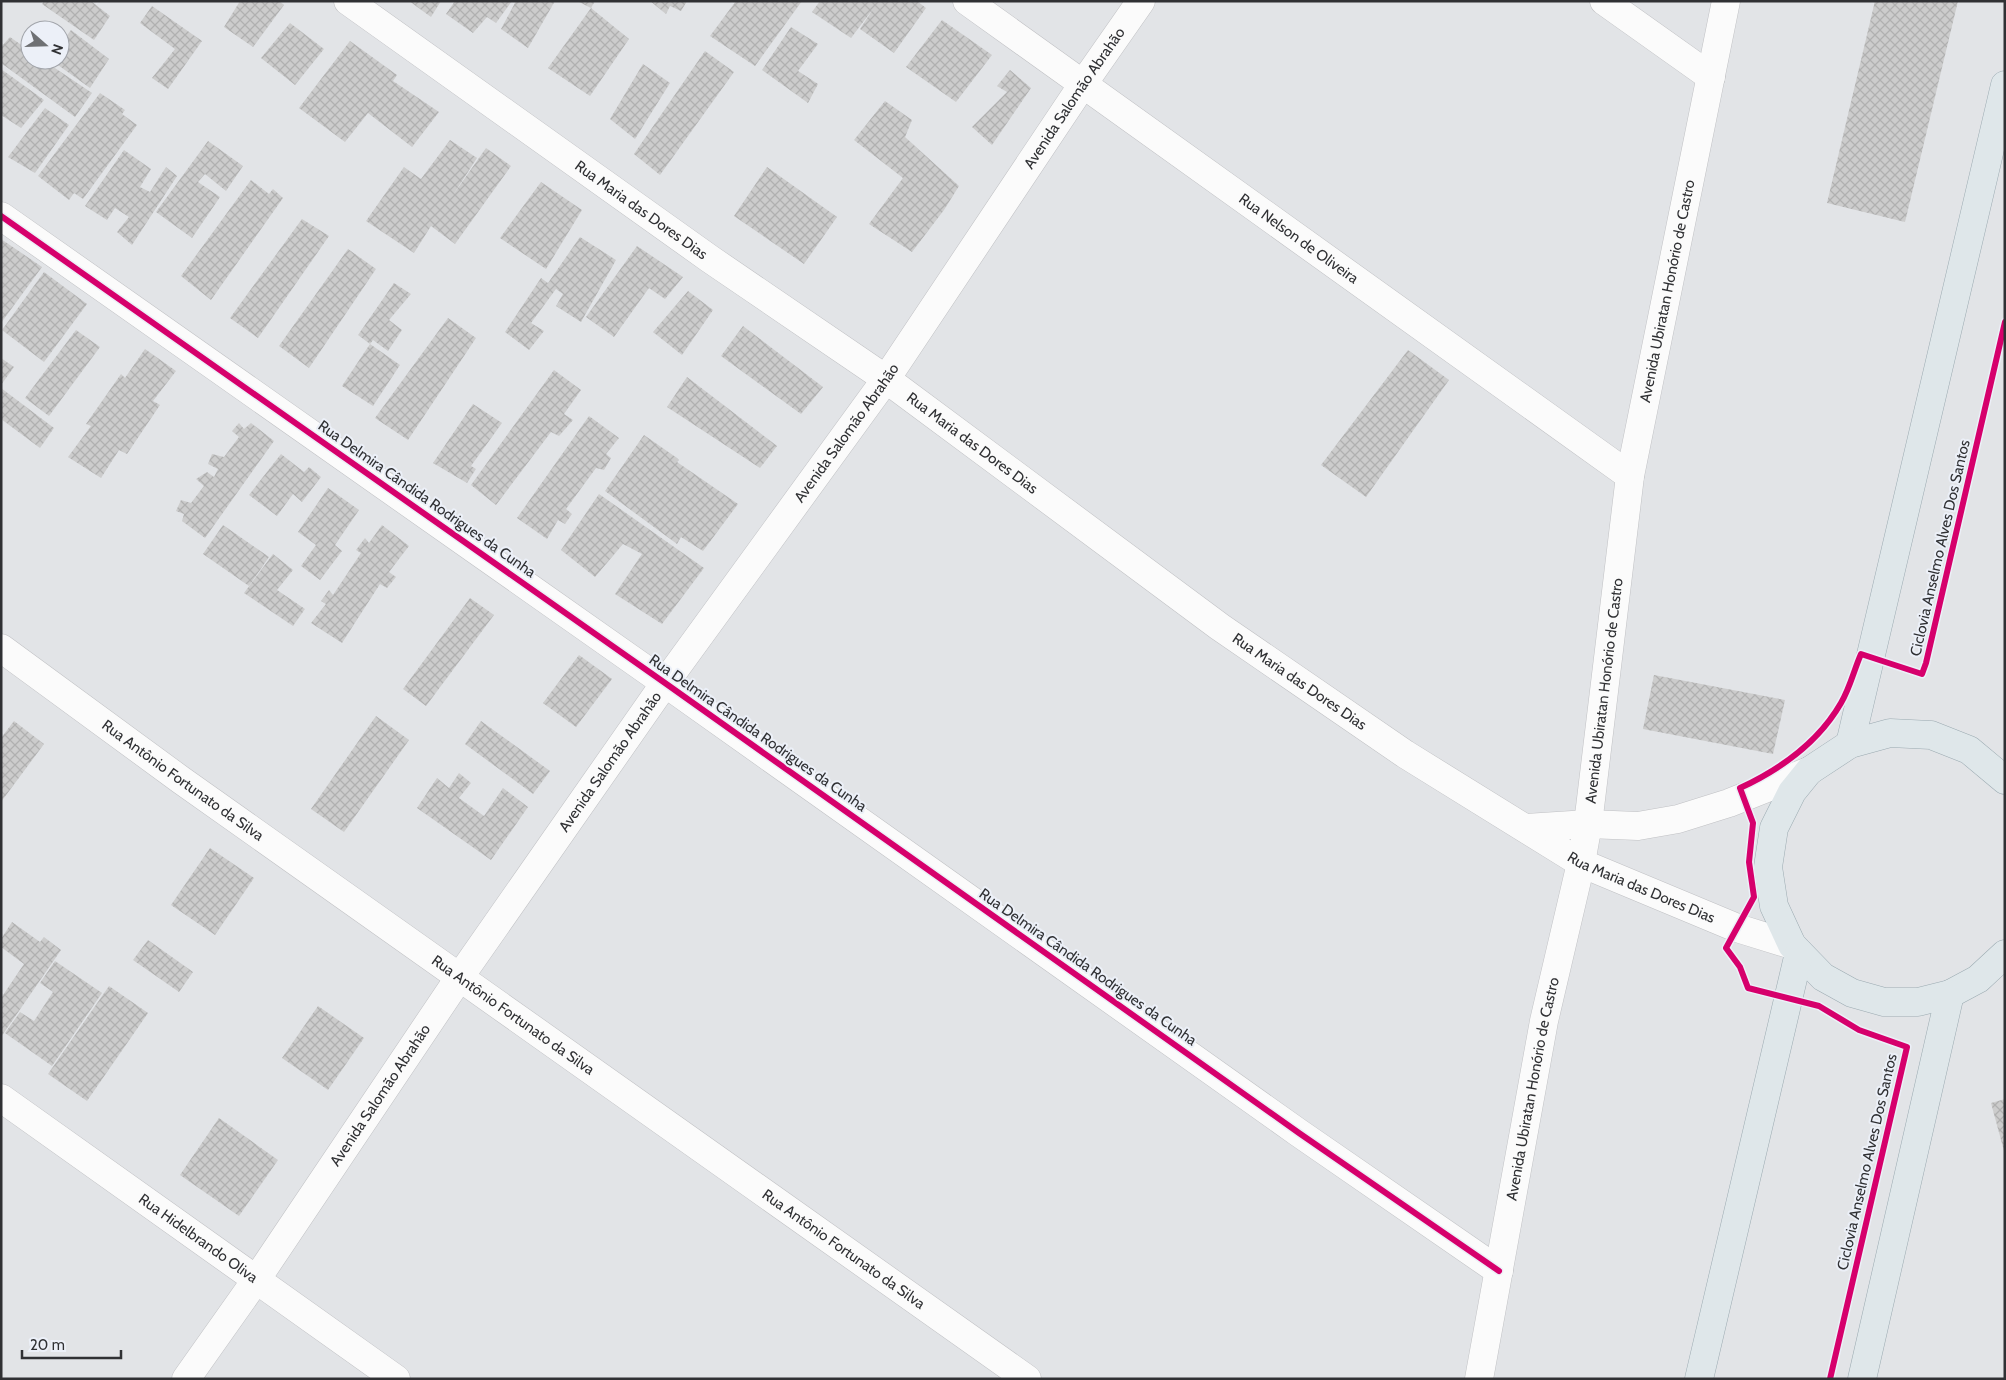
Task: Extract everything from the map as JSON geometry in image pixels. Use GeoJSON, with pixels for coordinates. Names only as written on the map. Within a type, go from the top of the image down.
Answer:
{"type":"FeatureCollection","features":[{"type":"Feature","properties":{"kind":"main road"},"geometry":{"type":"LineString","coordinates":[[1850,744],[2005,85]]}},
{"type":"Feature","properties":{"kind":"main road"},"geometry":{"type":"LineString","coordinates":[[2003,771],[1969,750],[1931,735],[1890,734],[1850,744],[1809,771],[1792,792],[1774,828],[1768,867],[1774,906],[1795,949],[1823,977],[1852,993],[1884,1002],[1918,1002],[1950,994],[1978,979],[2005,954]]}},
{"type":"Feature","properties":{"kind":"main road"},"geometry":{"type":"LineString","coordinates":[[1699,1379],[1795,949]]}},
{"type":"Feature","properties":{"kind":"main road"},"geometry":{"type":"LineString","coordinates":[[1862,1379],[1950,994]]}},
{"type":"Feature","properties":{"kind":"street","name":"Rua Maria das Dores Dias"},"geometry":{"type":"LineString","coordinates":[[348,1],[702,253],[886,379],[1220,628],[1405,754],[1580,863],[1737,928],[1795,949]]}},
{"type":"Feature","properties":{"kind":"street","name":"Rua Nelson de Oliveira"},"geometry":{"type":"LineString","coordinates":[[967,1],[1630,476]]}},
{"type":"Feature","properties":{"kind":"street","name":"Avenida Salomão Abrahão"},"geometry":{"type":"LineString","coordinates":[[186,1379],[256,1280],[459,978],[666,683],[886,379],[1083,84],[1141,1]]}},
{"type":"Feature","properties":{"kind":"street"},"geometry":{"type":"LineString","coordinates":[[1604,1],[1711,77]]}},
{"type":"Feature","properties":{"kind":"street","name":"Avenida Ubiratan Honório de Castro"},"geometry":{"type":"LineString","coordinates":[[1479,1379],[1544,1021],[1588,824],[1630,476],[1726,1]]}},
{"type":"Feature","properties":{"kind":"street","name":"Rua Delmira Cândida Rodrigues da Cunha"},"geometry":{"type":"LineString","coordinates":[[1,216],[666,683],[1299,1133],[1499,1270]]}},
{"type":"Feature","properties":{"kind":"street","name":"Rua Antônio Fortunato da Silva"},"geometry":{"type":"LineString","coordinates":[[1,648],[181,780],[1027,1379]]}},
{"type":"Feature","properties":{"kind":"street","name":"Rua Maria das Dores Dias"},"geometry":{"type":"LineString","coordinates":[[1526,828],[1588,824],[1638,826],[1678,819],[1730,802],[1809,771]]}},
{"type":"Feature","properties":{"kind":"street","name":"Rua Hidelbrando Oliva"},"geometry":{"type":"LineString","coordinates":[[1,1098],[396,1379]]}},
{"type":"Feature","properties":{"kind":"building"},"geometry":{"type":"Polygon","coordinates":[[[44,1],[91,1],[110,16],[94,40],[70,23],[70,20],[65,20],[42,4],[44,1]]]}},
{"type":"Feature","properties":{"kind":"building"},"geometry":{"type":"Polygon","coordinates":[[[240,1],[279,1],[284,5],[253,47],[224,27],[240,1]]]}},
{"type":"Feature","properties":{"kind":"building"},"geometry":{"type":"Polygon","coordinates":[[[409,1],[441,1],[431,17],[409,1]]]}},
{"type":"Feature","properties":{"kind":"building"},"geometry":{"type":"Polygon","coordinates":[[[455,1],[512,1],[496,23],[487,17],[473,33],[446,14],[455,1]]]}},
{"type":"Feature","properties":{"kind":"building"},"geometry":{"type":"Polygon","coordinates":[[[516,1],[555,1],[528,48],[501,29],[516,1]]]}},
{"type":"Feature","properties":{"kind":"building"},"geometry":{"type":"Polygon","coordinates":[[[577,1],[595,1],[591,8],[577,1]]]}},
{"type":"Feature","properties":{"kind":"building"},"geometry":{"type":"Polygon","coordinates":[[[650,1],[687,1],[681,11],[670,6],[666,14],[650,1]]]}},
{"type":"Feature","properties":{"kind":"building"},"geometry":{"type":"Polygon","coordinates":[[[736,1],[802,1],[755,66],[710,36],[736,1]]]}},
{"type":"Feature","properties":{"kind":"building"},"geometry":{"type":"Polygon","coordinates":[[[820,1],[917,1],[926,8],[894,53],[860,29],[873,9],[851,38],[812,12],[820,1]]]}},
{"type":"Feature","properties":{"kind":"building"},"geometry":{"type":"Polygon","coordinates":[[[1875,1],[1958,1],[1905,222],[1827,203],[1875,1]]]}},
{"type":"Feature","properties":{"kind":"building"},"geometry":{"type":"Polygon","coordinates":[[[152,6],[202,41],[168,89],[152,78],[175,49],[140,23],[152,6]]]}},
{"type":"Feature","properties":{"kind":"building"},"geometry":{"type":"Polygon","coordinates":[[[591,8],[629,39],[590,96],[548,68],[591,8]]]}},
{"type":"Feature","properties":{"kind":"building"},"geometry":{"type":"Polygon","coordinates":[[[942,20],[992,55],[956,102],[906,67],[942,20]]]}},
{"type":"Feature","properties":{"kind":"building"},"geometry":{"type":"Polygon","coordinates":[[[290,23],[324,49],[295,85],[261,58],[290,23]]]}},
{"type":"Feature","properties":{"kind":"building"},"geometry":{"type":"Polygon","coordinates":[[[791,27],[818,44],[798,71],[818,84],[808,103],[762,70],[791,27]]]}},
{"type":"Feature","properties":{"kind":"building"},"geometry":{"type":"Polygon","coordinates":[[[71,30],[109,59],[90,88],[65,70],[70,70],[71,30]]]}},
{"type":"Feature","properties":{"kind":"building"},"geometry":{"type":"Polygon","coordinates":[[[10,37],[20,44],[20,70],[58,70],[92,93],[75,117],[1,63],[1,47],[10,37]]]}},
{"type":"Feature","properties":{"kind":"building"},"geometry":{"type":"Polygon","coordinates":[[[350,41],[397,75],[393,81],[439,112],[412,147],[368,113],[345,142],[299,108],[350,41]]]}},
{"type":"Feature","properties":{"kind":"building"},"geometry":{"type":"Polygon","coordinates":[[[705,51],[734,72],[660,175],[634,154],[705,51]]]}},
{"type":"Feature","properties":{"kind":"building"},"geometry":{"type":"Polygon","coordinates":[[[643,64],[670,83],[635,139],[610,119],[643,64]]]}},
{"type":"Feature","properties":{"kind":"building"},"geometry":{"type":"Polygon","coordinates":[[[1,69],[44,100],[21,128],[1,115],[1,69]]]}},
{"type":"Feature","properties":{"kind":"building"},"geometry":{"type":"Polygon","coordinates":[[[1010,70],[1031,88],[992,145],[972,127],[1007,92],[997,86],[1010,70]]]}},
{"type":"Feature","properties":{"kind":"building"},"geometry":{"type":"Polygon","coordinates":[[[100,93],[125,110],[122,114],[137,125],[83,199],[74,193],[69,200],[38,176],[100,93]]]}},
{"type":"Feature","properties":{"kind":"building"},"geometry":{"type":"Polygon","coordinates":[[[885,101],[912,120],[905,137],[959,186],[944,210],[912,252],[869,224],[903,178],[854,140],[885,101]]]}},
{"type":"Feature","properties":{"kind":"building"},"geometry":{"type":"Polygon","coordinates":[[[45,108],[69,125],[35,173],[8,157],[45,108]]]}},
{"type":"Feature","properties":{"kind":"building"},"geometry":{"type":"Polygon","coordinates":[[[450,140],[477,158],[453,195],[486,148],[511,166],[455,244],[431,226],[414,253],[366,221],[404,167],[421,179],[450,140]]]}},
{"type":"Feature","properties":{"kind":"building"},"geometry":{"type":"Polygon","coordinates":[[[208,141],[243,166],[226,191],[205,174],[198,182],[220,197],[192,238],[156,212],[208,141]]]}},
{"type":"Feature","properties":{"kind":"building"},"geometry":{"type":"Polygon","coordinates":[[[124,150],[151,169],[140,187],[150,192],[166,167],[177,176],[132,245],[117,232],[129,217],[115,208],[107,220],[85,206],[124,150]]]}},
{"type":"Feature","properties":{"kind":"building"},"geometry":{"type":"Polygon","coordinates":[[[767,167],[837,217],[804,264],[734,216],[767,167]]]}},
{"type":"Feature","properties":{"kind":"building"},"geometry":{"type":"Polygon","coordinates":[[[251,180],[269,194],[273,189],[283,198],[211,300],[181,276],[251,180]]]}},
{"type":"Feature","properties":{"kind":"building"},"geometry":{"type":"Polygon","coordinates":[[[541,182],[582,210],[546,269],[500,238],[541,182]]]}},
{"type":"Feature","properties":{"kind":"building"},"geometry":{"type":"Polygon","coordinates":[[[302,219],[329,236],[258,338],[230,318],[302,219]]]}},
{"type":"Feature","properties":{"kind":"building"},"geometry":{"type":"Polygon","coordinates":[[[580,237],[616,260],[581,322],[556,306],[563,294],[556,289],[531,323],[544,331],[529,350],[505,332],[541,278],[548,283],[580,237]]]}},
{"type":"Feature","properties":{"kind":"building"},"geometry":{"type":"Polygon","coordinates":[[[1,239],[42,267],[1,323],[1,239]]]}},
{"type":"Feature","properties":{"kind":"building"},"geometry":{"type":"Polygon","coordinates":[[[637,246],[683,277],[665,299],[649,288],[614,337],[586,317],[637,246]]]}},
{"type":"Feature","properties":{"kind":"building"},"geometry":{"type":"Polygon","coordinates":[[[348,249],[376,269],[309,368],[279,346],[348,249]]]}},
{"type":"Feature","properties":{"kind":"building"},"geometry":{"type":"Polygon","coordinates":[[[44,272],[87,304],[44,362],[2,330],[44,272]]]}},
{"type":"Feature","properties":{"kind":"building"},"geometry":{"type":"Polygon","coordinates":[[[394,283],[411,294],[389,320],[402,330],[388,351],[373,340],[370,344],[358,335],[394,283]]]}},
{"type":"Feature","properties":{"kind":"building"},"geometry":{"type":"Polygon","coordinates":[[[688,291],[713,310],[682,355],[653,332],[688,291]]]}},
{"type":"Feature","properties":{"kind":"building"},"geometry":{"type":"Polygon","coordinates":[[[448,318],[476,338],[408,440],[375,418],[448,318]]]}},
{"type":"Feature","properties":{"kind":"building"},"geometry":{"type":"Polygon","coordinates":[[[743,326],[823,387],[801,414],[721,356],[743,326]]]}},
{"type":"Feature","properties":{"kind":"building"},"geometry":{"type":"Polygon","coordinates":[[[76,330],[100,347],[49,416],[25,398],[76,330]]]}},
{"type":"Feature","properties":{"kind":"building"},"geometry":{"type":"Polygon","coordinates":[[[370,344],[400,365],[373,406],[342,386],[370,344]]]}},
{"type":"Feature","properties":{"kind":"building"},"geometry":{"type":"Polygon","coordinates":[[[145,349],[176,371],[153,401],[160,405],[127,454],[119,450],[101,478],[68,457],[91,426],[86,424],[121,374],[125,378],[145,349]]]}},
{"type":"Feature","properties":{"kind":"building"},"geometry":{"type":"Polygon","coordinates":[[[1408,350],[1449,380],[1366,497],[1321,465],[1408,350]]]}},
{"type":"Feature","properties":{"kind":"building"},"geometry":{"type":"Polygon","coordinates":[[[1,358],[14,367],[1,385],[1,358]]]}},
{"type":"Feature","properties":{"kind":"building"},"geometry":{"type":"Polygon","coordinates":[[[554,370],[581,390],[564,414],[573,420],[559,436],[551,432],[496,505],[471,485],[554,370]]]}},
{"type":"Feature","properties":{"kind":"building"},"geometry":{"type":"Polygon","coordinates":[[[687,377],[777,446],[760,468],[667,407],[687,377]]]}},
{"type":"Feature","properties":{"kind":"building"},"geometry":{"type":"Polygon","coordinates":[[[1,388],[54,428],[40,448],[1,419],[1,388]]]}},
{"type":"Feature","properties":{"kind":"building"},"geometry":{"type":"Polygon","coordinates":[[[473,404],[502,423],[471,466],[476,469],[467,483],[433,463],[473,404]]]}},
{"type":"Feature","properties":{"kind":"building"},"geometry":{"type":"Polygon","coordinates":[[[589,416],[619,438],[606,454],[611,458],[604,470],[596,468],[566,509],[572,514],[565,524],[558,520],[547,539],[517,518],[589,416]]]}},
{"type":"Feature","properties":{"kind":"building"},"geometry":{"type":"Polygon","coordinates":[[[239,423],[244,429],[251,423],[274,441],[205,538],[182,521],[184,514],[176,511],[181,500],[191,503],[204,486],[196,479],[207,472],[214,477],[218,469],[208,464],[212,454],[224,457],[239,437],[232,431],[239,423]]]}},
{"type":"Feature","properties":{"kind":"building"},"geometry":{"type":"Polygon","coordinates":[[[644,435],[677,458],[679,460],[677,462],[738,504],[703,551],[681,537],[677,544],[605,491],[644,435]]]}},
{"type":"Feature","properties":{"kind":"building"},"geometry":{"type":"Polygon","coordinates":[[[281,454],[304,472],[309,467],[321,477],[302,502],[293,494],[277,516],[249,495],[281,454]]]}},
{"type":"Feature","properties":{"kind":"building"},"geometry":{"type":"Polygon","coordinates":[[[328,488],[359,510],[335,545],[342,551],[320,580],[301,566],[316,545],[298,532],[328,488]]]}},
{"type":"Feature","properties":{"kind":"building"},"geometry":{"type":"Polygon","coordinates":[[[599,494],[704,568],[662,624],[615,594],[642,554],[623,544],[595,577],[561,550],[599,494]]]}},
{"type":"Feature","properties":{"kind":"building"},"geometry":{"type":"Polygon","coordinates":[[[223,525],[269,557],[249,586],[203,554],[223,525]]]}},
{"type":"Feature","properties":{"kind":"building"},"geometry":{"type":"Polygon","coordinates":[[[382,525],[409,546],[389,572],[396,577],[387,588],[380,584],[342,643],[311,623],[326,604],[321,601],[329,590],[333,595],[361,553],[356,550],[365,538],[369,543],[382,525]]]}},
{"type":"Feature","properties":{"kind":"building"},"geometry":{"type":"Polygon","coordinates":[[[273,554],[293,570],[277,590],[305,609],[293,626],[244,593],[273,554]]]}},
{"type":"Feature","properties":{"kind":"building"},"geometry":{"type":"Polygon","coordinates":[[[470,598],[494,615],[426,706],[403,689],[470,598]]]}},
{"type":"Feature","properties":{"kind":"building"},"geometry":{"type":"Polygon","coordinates":[[[579,655],[612,679],[576,727],[543,703],[579,655]]]}},
{"type":"Feature","properties":{"kind":"building"},"geometry":{"type":"Polygon","coordinates":[[[1654,675],[1785,700],[1773,754],[1643,729],[1654,675]]]}},
{"type":"Feature","properties":{"kind":"building"},"geometry":{"type":"Polygon","coordinates":[[[376,716],[409,740],[344,832],[311,809],[376,716]]]}},
{"type":"Feature","properties":{"kind":"building"},"geometry":{"type":"Polygon","coordinates":[[[14,721],[44,744],[1,802],[1,738],[14,721]]]}},
{"type":"Feature","properties":{"kind":"building"},"geometry":{"type":"Polygon","coordinates":[[[481,721],[550,771],[533,794],[465,744],[481,721]]]}},
{"type":"Feature","properties":{"kind":"building"},"geometry":{"type":"Polygon","coordinates":[[[459,773],[471,783],[459,798],[484,816],[503,788],[528,807],[491,860],[417,808],[437,778],[449,788],[459,773]]]}},
{"type":"Feature","properties":{"kind":"building"},"geometry":{"type":"Polygon","coordinates":[[[210,848],[254,878],[215,935],[171,905],[210,848]]]}},
{"type":"Feature","properties":{"kind":"building"},"geometry":{"type":"Polygon","coordinates":[[[12,922],[40,942],[44,937],[61,950],[1,1037],[1,998],[24,964],[1,947],[1,939],[12,922]]]}},
{"type":"Feature","properties":{"kind":"building"},"geometry":{"type":"Polygon","coordinates":[[[148,940],[193,972],[179,992],[133,960],[148,940]]]}},
{"type":"Feature","properties":{"kind":"building"},"geometry":{"type":"Polygon","coordinates":[[[55,961],[102,993],[52,1066],[5,1033],[20,1012],[34,1021],[53,992],[40,983],[55,961]]]}},
{"type":"Feature","properties":{"kind":"building"},"geometry":{"type":"Polygon","coordinates":[[[109,986],[148,1013],[87,1101],[48,1074],[109,986]]]}},
{"type":"Feature","properties":{"kind":"building"},"geometry":{"type":"Polygon","coordinates":[[[318,1006],[364,1038],[328,1090],[282,1058],[318,1006]]]}},
{"type":"Feature","properties":{"kind":"building"},"geometry":{"type":"Polygon","coordinates":[[[2005,1099],[2005,1151],[2004,1151],[1991,1103],[2005,1099]]]}},
{"type":"Feature","properties":{"kind":"building"},"geometry":{"type":"Polygon","coordinates":[[[219,1118],[278,1160],[239,1216],[180,1175],[219,1118]]]}},
{"type":"Feature","properties":{"kind":"cycle path"},"geometry":{"type":"LineString","coordinates":[[1,216],[665,683],[1299,1133],[1499,1271]]}},
{"type":"Feature","properties":{"kind":"cycle path","name":"Ciclovia Anselmo Alves Dos Santos"},"geometry":{"type":"LineString","coordinates":[[1830,1379],[1907,1047],[1859,1030],[1819,1006],[1748,988],[1740,967],[1726,948],[1754,897],[1749,862],[1753,823],[1740,788],[1784,763],[1810,742],[1821,730],[1832,717],[1844,697],[1861,654],[1922,674],[2005,322]]}}]}
